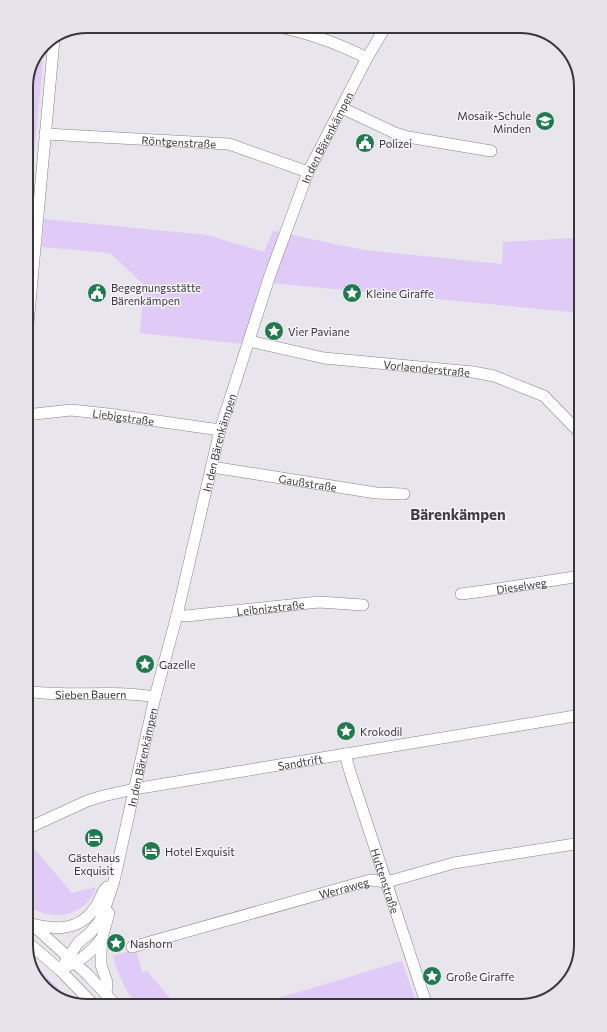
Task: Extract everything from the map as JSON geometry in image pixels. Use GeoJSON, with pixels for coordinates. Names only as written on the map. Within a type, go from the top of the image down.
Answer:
{"type":"FeatureCollection","features":[{"type":"Feature","properties":{"kind":"street"},"geometry":{"type":"LineString","coordinates":[[304,33],[345,47],[367,58]]}},
{"type":"Feature","properties":{"kind":"street","name":"In den Bärenkämpen"},"geometry":{"type":"LineString","coordinates":[[106,994],[106,982],[101,965],[102,938],[112,899],[114,881],[155,697],[177,615],[220,430],[250,341],[270,275],[308,172],[367,58],[382,33]]}},
{"type":"Feature","properties":{"kind":"street"},"geometry":{"type":"LineString","coordinates":[[33,233],[54,44]]}},
{"type":"Feature","properties":{"kind":"street"},"geometry":{"type":"LineString","coordinates":[[342,108],[395,133],[408,137],[491,151]]}},
{"type":"Feature","properties":{"kind":"street","name":"Röntgenstraße"},"geometry":{"type":"LineString","coordinates":[[45,134],[230,144],[308,172]]}},
{"type":"Feature","properties":{"kind":"street","name":"Vorlaenderstraße"},"geometry":{"type":"LineString","coordinates":[[250,341],[324,358],[473,372],[494,376],[544,396],[574,427]]}},
{"type":"Feature","properties":{"kind":"street","name":"Liebigstraße"},"geometry":{"type":"LineString","coordinates":[[33,414],[71,410],[220,430]]}},
{"type":"Feature","properties":{"kind":"street","name":"Gaußstraße"},"geometry":{"type":"LineString","coordinates":[[212,467],[376,493],[404,494]]}},
{"type":"Feature","properties":{"kind":"street","name":"Dieselweg"},"geometry":{"type":"LineString","coordinates":[[462,594],[574,577]]}},
{"type":"Feature","properties":{"kind":"street","name":"Leibnizstraße"},"geometry":{"type":"LineString","coordinates":[[177,615],[186,616],[319,602],[363,605]]}},
{"type":"Feature","properties":{"kind":"street","name":"Sieben Bauern"},"geometry":{"type":"LineString","coordinates":[[33,692],[155,697]]}},
{"type":"Feature","properties":{"kind":"street","name":"Sandtrift"},"geometry":{"type":"LineString","coordinates":[[33,826],[87,801],[134,789],[574,716]]}},
{"type":"Feature","properties":{"kind":"street","name":"Huttenstraße"},"geometry":{"type":"LineString","coordinates":[[345,754],[425,999]]}},
{"type":"Feature","properties":{"kind":"street","name":"Werraweg"},"geometry":{"type":"LineString","coordinates":[[132,947],[370,880],[387,882],[454,863],[574,844]]}},
{"type":"Feature","properties":{"kind":"street","name":"In den Bärenkämpen"},"geometry":{"type":"LineString","coordinates":[[33,922],[55,928],[67,927],[76,924],[92,912],[99,902],[104,889],[114,881]]}},
{"type":"Feature","properties":{"kind":"street","name":"In den Bärenkämpen"},"geometry":{"type":"LineString","coordinates":[[71,960],[78,943],[91,932],[99,922],[114,881]]}},
{"type":"Feature","properties":{"kind":"street"},"geometry":{"type":"LineString","coordinates":[[33,926],[87,974],[111,999]]}},
{"type":"Feature","properties":{"kind":"street","name":"In den Bärenkämpen"},"geometry":{"type":"LineString","coordinates":[[60,970],[71,960],[94,948],[102,938]]}},
{"type":"Feature","properties":{"kind":"street"},"geometry":{"type":"LineString","coordinates":[[33,946],[60,970],[87,999]]}},
{"type":"Feature","properties":{"kind":"shaded area"},"geometry":{"type":"Polygon","coordinates":[[[40,62],[43,62],[33,164],[33,84],[39,63],[40,62]]]}},
{"type":"Feature","properties":{"kind":"shaded area"},"geometry":{"type":"Polygon","coordinates":[[[44,219],[207,235],[264,252],[273,231],[364,250],[502,264],[503,242],[574,238],[574,312],[261,282],[243,344],[140,333],[144,285],[110,253],[42,247],[44,219]]]}},
{"type":"Feature","properties":{"kind":"shaded area"},"geometry":{"type":"Polygon","coordinates":[[[33,847],[72,893],[96,887],[91,897],[76,911],[56,915],[45,914],[33,909],[33,847]]]}},
{"type":"Feature","properties":{"kind":"shaded area"},"geometry":{"type":"Polygon","coordinates":[[[136,949],[142,972],[147,971],[171,999],[132,999],[122,982],[113,956],[136,949]]]}},
{"type":"Feature","properties":{"kind":"shaded area"},"geometry":{"type":"Polygon","coordinates":[[[402,961],[415,999],[275,999],[402,961]]]}},
{"type":"Feature","properties":{"kind":"shaded area"},"geometry":{"type":"Polygon","coordinates":[[[39,969],[59,989],[57,990],[46,981],[39,969]]]}},
{"type":"Feature","properties":{"kind":"place","name":"Mosaik-Schule Minden"},"geometry":{"type":"Point","coordinates":[545,121]}},
{"type":"Feature","properties":{"kind":"place","name":"Polizei"},"geometry":{"type":"Point","coordinates":[365,143]}},
{"type":"Feature","properties":{"kind":"place","name":"Begegnungsstätte Bärenkämpen"},"geometry":{"type":"Point","coordinates":[97,293]}},
{"type":"Feature","properties":{"kind":"place","name":"Kleine Giraffe"},"geometry":{"type":"Point","coordinates":[352,293]}},
{"type":"Feature","properties":{"kind":"place","name":"Vier Paviane"},"geometry":{"type":"Point","coordinates":[274,331]}},
{"type":"Feature","properties":{"kind":"place","name":"Gazelle"},"geometry":{"type":"Point","coordinates":[145,664]}},
{"type":"Feature","properties":{"kind":"place","name":"Krokodil"},"geometry":{"type":"Point","coordinates":[346,731]}},
{"type":"Feature","properties":{"kind":"place","name":"Gästehaus Exquisit"},"geometry":{"type":"Point","coordinates":[94,838]}},
{"type":"Feature","properties":{"kind":"place","name":"Hotel Exquisit"},"geometry":{"type":"Point","coordinates":[151,851]}},
{"type":"Feature","properties":{"kind":"place","name":"Nashorn"},"geometry":{"type":"Point","coordinates":[116,943]}},
{"type":"Feature","properties":{"kind":"place","name":"Große Giraffe"},"geometry":{"type":"Point","coordinates":[432,976]}},
{"type":"Feature","properties":{"kind":"district","name":"Bärenkämpen"},"geometry":{"type":"Point","coordinates":[458,514]}}]}
